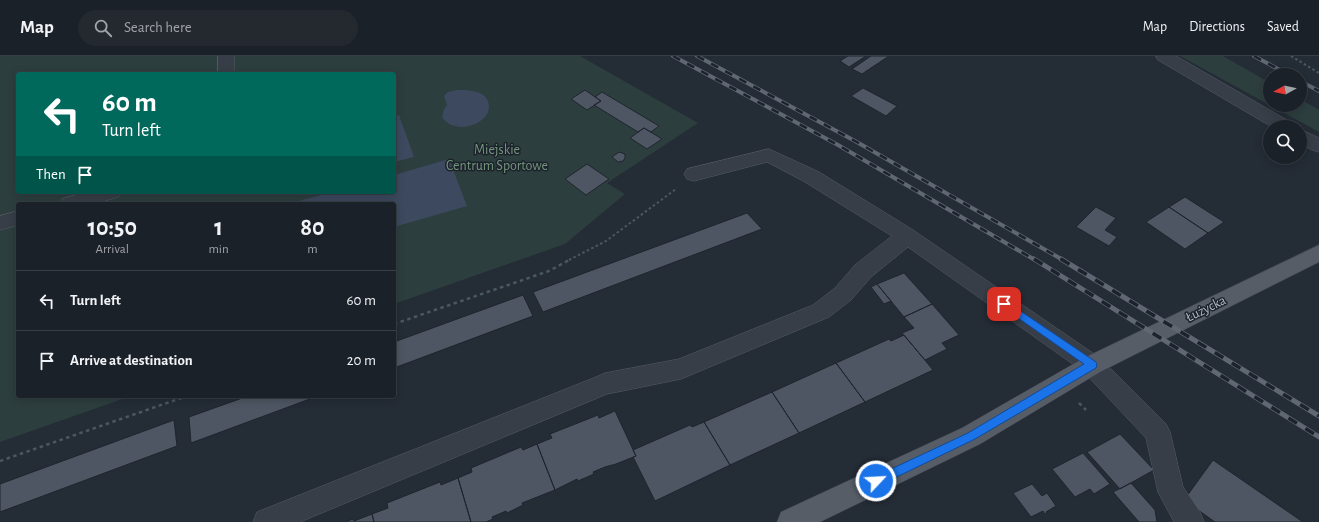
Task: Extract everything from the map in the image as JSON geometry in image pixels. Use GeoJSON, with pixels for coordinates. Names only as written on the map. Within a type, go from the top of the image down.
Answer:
{"type":"FeatureCollection","features":[{"type":"Feature","properties":{"kind":"main road","name":"Łużycka"},"geometry":{"type":"LineString","coordinates":[[790,522],[971,436],[1092,365],[1319,253]]}},
{"type":"Feature","properties":{"kind":"street"},"geometry":{"type":"LineString","coordinates":[[226,56],[226,72]]}},
{"type":"Feature","properties":{"kind":"street"},"geometry":{"type":"LineString","coordinates":[[1164,56],[1274,120]]}},
{"type":"Feature","properties":{"kind":"street"},"geometry":{"type":"LineString","coordinates":[[1307,139],[1319,146]]}},
{"type":"Feature","properties":{"kind":"street"},"geometry":{"type":"LineString","coordinates":[[694,174],[769,155],[812,177],[906,235],[1092,365],[1157,432],[1171,492],[1190,522]]}},
{"type":"Feature","properties":{"kind":"street"},"geometry":{"type":"LineString","coordinates":[[76,202],[103,194]]}},
{"type":"Feature","properties":{"kind":"street"},"geometry":{"type":"LineString","coordinates":[[0,223],[16,219]]}},
{"type":"Feature","properties":{"kind":"street"},"geometry":{"type":"LineString","coordinates":[[267,522],[605,384],[681,369],[821,311],[843,294],[863,271],[896,246],[906,235]]}},
{"type":"Feature","properties":{"kind":"path"},"geometry":{"type":"LineString","coordinates":[[1291,56],[1319,73]]}},
{"type":"Feature","properties":{"kind":"path"},"geometry":{"type":"LineString","coordinates":[[396,323],[549,271],[606,241],[694,174]]}},
{"type":"Feature","properties":{"kind":"path"},"geometry":{"type":"LineString","coordinates":[[0,460],[181,398]]}},
{"type":"Feature","properties":{"kind":"green space","name":"Miejskie Centrum Sportowe"},"geometry":{"type":"Polygon","coordinates":[[[0,56],[580,56],[698,123],[607,183],[625,194],[565,244],[396,303],[396,202],[16,202],[16,398],[125,398],[0,442],[0,56]]]}},
{"type":"Feature","properties":{"kind":"green space"},"geometry":{"type":"Polygon","coordinates":[[[1180,56],[1223,56],[1263,79],[1263,101],[1180,56]]]}},
{"type":"Feature","properties":{"kind":"green space"},"geometry":{"type":"Polygon","coordinates":[[[1307,103],[1319,110],[1319,132],[1307,125],[1307,120],[1297,120],[1282,112],[1307,112],[1307,103]]]}},
{"type":"Feature","properties":{"kind":"water"},"geometry":{"type":"Polygon","coordinates":[[[457,90],[478,92],[486,97],[489,108],[488,113],[484,118],[479,122],[462,127],[451,125],[446,122],[442,117],[444,109],[447,105],[444,96],[448,92],[457,90]]]}},
{"type":"Feature","properties":{"kind":"water"},"geometry":{"type":"Polygon","coordinates":[[[399,115],[414,157],[396,162],[396,116],[399,115]]]}},
{"type":"Feature","properties":{"kind":"water"},"geometry":{"type":"Polygon","coordinates":[[[449,159],[467,206],[396,226],[396,202],[295,202],[325,194],[396,194],[396,174],[449,159]]]}},
{"type":"Feature","properties":{"kind":"building"},"geometry":{"type":"Polygon","coordinates":[[[848,56],[866,56],[849,67],[840,61],[848,56]]]}},
{"type":"Feature","properties":{"kind":"building"},"geometry":{"type":"Polygon","coordinates":[[[871,56],[889,56],[862,74],[852,69],[871,56]]]}},
{"type":"Feature","properties":{"kind":"building"},"geometry":{"type":"Polygon","coordinates":[[[863,88],[897,106],[886,116],[851,96],[863,88]]]}},
{"type":"Feature","properties":{"kind":"building"},"geometry":{"type":"Polygon","coordinates":[[[585,90],[601,101],[587,110],[571,99],[585,90]]]}},
{"type":"Feature","properties":{"kind":"building"},"geometry":{"type":"Polygon","coordinates":[[[602,92],[659,126],[651,132],[644,128],[638,132],[594,105],[601,101],[595,97],[602,92]]]}},
{"type":"Feature","properties":{"kind":"building"},"geometry":{"type":"Polygon","coordinates":[[[644,128],[662,139],[647,149],[630,138],[644,128]]]}},
{"type":"Feature","properties":{"kind":"building"},"geometry":{"type":"Polygon","coordinates":[[[619,152],[625,154],[625,158],[623,161],[618,162],[612,157],[619,152]]]}},
{"type":"Feature","properties":{"kind":"building"},"geometry":{"type":"Polygon","coordinates":[[[587,164],[609,179],[586,195],[565,179],[587,164]]]}},
{"type":"Feature","properties":{"kind":"building"},"geometry":{"type":"Polygon","coordinates":[[[1185,197],[1224,222],[1208,233],[1169,207],[1185,197]]]}},
{"type":"Feature","properties":{"kind":"building"},"geometry":{"type":"Polygon","coordinates":[[[1096,207],[1116,218],[1105,230],[1117,237],[1109,246],[1076,227],[1096,207]]]}},
{"type":"Feature","properties":{"kind":"building"},"geometry":{"type":"Polygon","coordinates":[[[1169,207],[1208,233],[1185,249],[1146,222],[1169,207]]]}},
{"type":"Feature","properties":{"kind":"building"},"geometry":{"type":"Polygon","coordinates":[[[747,213],[762,229],[543,312],[533,292],[747,213]]]}},
{"type":"Feature","properties":{"kind":"building"},"geometry":{"type":"Polygon","coordinates":[[[904,273],[932,304],[904,317],[877,284],[904,273]]]}},
{"type":"Feature","properties":{"kind":"building"},"geometry":{"type":"Polygon","coordinates":[[[877,284],[891,301],[884,304],[871,287],[877,284]]]}},
{"type":"Feature","properties":{"kind":"building"},"geometry":{"type":"Polygon","coordinates":[[[523,295],[533,316],[396,367],[396,341],[523,295]]]}},
{"type":"Feature","properties":{"kind":"building"},"geometry":{"type":"Polygon","coordinates":[[[932,304],[959,335],[942,343],[947,349],[925,360],[902,333],[914,328],[904,317],[932,304]]]}},
{"type":"Feature","properties":{"kind":"building"},"geometry":{"type":"Polygon","coordinates":[[[904,335],[933,370],[865,402],[836,363],[889,339],[891,341],[904,335]]]}},
{"type":"Feature","properties":{"kind":"building"},"geometry":{"type":"Polygon","coordinates":[[[836,363],[865,402],[799,433],[772,392],[836,363]]]}},
{"type":"Feature","properties":{"kind":"building"},"geometry":{"type":"Polygon","coordinates":[[[772,392],[799,433],[730,465],[704,422],[772,392]]]}},
{"type":"Feature","properties":{"kind":"building"},"geometry":{"type":"Polygon","coordinates":[[[242,398],[313,398],[191,443],[189,417],[242,398]]]}},
{"type":"Feature","properties":{"kind":"building"},"geometry":{"type":"Polygon","coordinates":[[[615,411],[636,456],[593,472],[594,474],[578,481],[577,479],[555,490],[537,444],[552,438],[550,434],[598,415],[599,418],[615,411]]]}},
{"type":"Feature","properties":{"kind":"building"},"geometry":{"type":"Polygon","coordinates":[[[174,420],[177,446],[0,512],[0,484],[174,420]]]}},
{"type":"Feature","properties":{"kind":"building"},"geometry":{"type":"Polygon","coordinates":[[[704,422],[730,465],[655,501],[633,457],[636,456],[633,450],[690,425],[692,427],[704,422]]]}},
{"type":"Feature","properties":{"kind":"building"},"geometry":{"type":"Polygon","coordinates":[[[1120,434],[1154,470],[1120,489],[1087,452],[1120,434]]]}},
{"type":"Feature","properties":{"kind":"building"},"geometry":{"type":"Polygon","coordinates":[[[537,444],[555,490],[522,503],[523,505],[507,513],[506,511],[492,517],[493,519],[486,522],[471,522],[458,478],[472,472],[471,468],[521,447],[523,450],[537,444]]]}},
{"type":"Feature","properties":{"kind":"building"},"geometry":{"type":"Polygon","coordinates":[[[1083,453],[1110,484],[1094,494],[1090,489],[1075,497],[1052,469],[1083,453]]]}},
{"type":"Feature","properties":{"kind":"building"},"geometry":{"type":"Polygon","coordinates":[[[1213,460],[1303,522],[1215,522],[1184,500],[1213,460]]]}},
{"type":"Feature","properties":{"kind":"building"},"geometry":{"type":"Polygon","coordinates":[[[458,478],[471,522],[374,522],[372,514],[388,508],[387,503],[440,482],[441,485],[458,478]]]}},
{"type":"Feature","properties":{"kind":"building"},"geometry":{"type":"Polygon","coordinates":[[[1131,483],[1155,510],[1157,522],[1139,522],[1113,492],[1131,483]]]}},
{"type":"Feature","properties":{"kind":"building"},"geometry":{"type":"Polygon","coordinates":[[[1032,484],[1042,496],[1047,493],[1056,506],[1045,514],[1043,511],[1031,517],[1013,493],[1032,484]]]}},
{"type":"Feature","properties":{"kind":"building"},"geometry":{"type":"Polygon","coordinates":[[[372,514],[374,522],[345,522],[353,519],[354,521],[372,514]]]}},
{"type":"Feature","properties":{"kind":"railway"},"geometry":{"type":"LineString","coordinates":[[673,56],[838,145],[1035,260]]}},
{"type":"Feature","properties":{"kind":"railway"},"geometry":{"type":"LineString","coordinates":[[697,56],[855,141],[1063,260]]}},
{"type":"Feature","properties":{"kind":"railway"},"geometry":{"type":"LineString","coordinates":[[1254,56],[1276,68]]}},
{"type":"Feature","properties":{"kind":"railway"},"geometry":{"type":"LineString","coordinates":[[1307,85],[1319,91]]}},
{"type":"Feature","properties":{"kind":"railway"},"geometry":{"type":"LineString","coordinates":[[1034,259],[1319,437]]}},
{"type":"Feature","properties":{"kind":"railway"},"geometry":{"type":"LineString","coordinates":[[1061,259],[1319,416]]}},
{"type":"Feature","properties":{"kind":"route"},"geometry":{"type":"LineString","coordinates":[[876,481],[971,436],[1092,365],[1004,304]]}}]}
